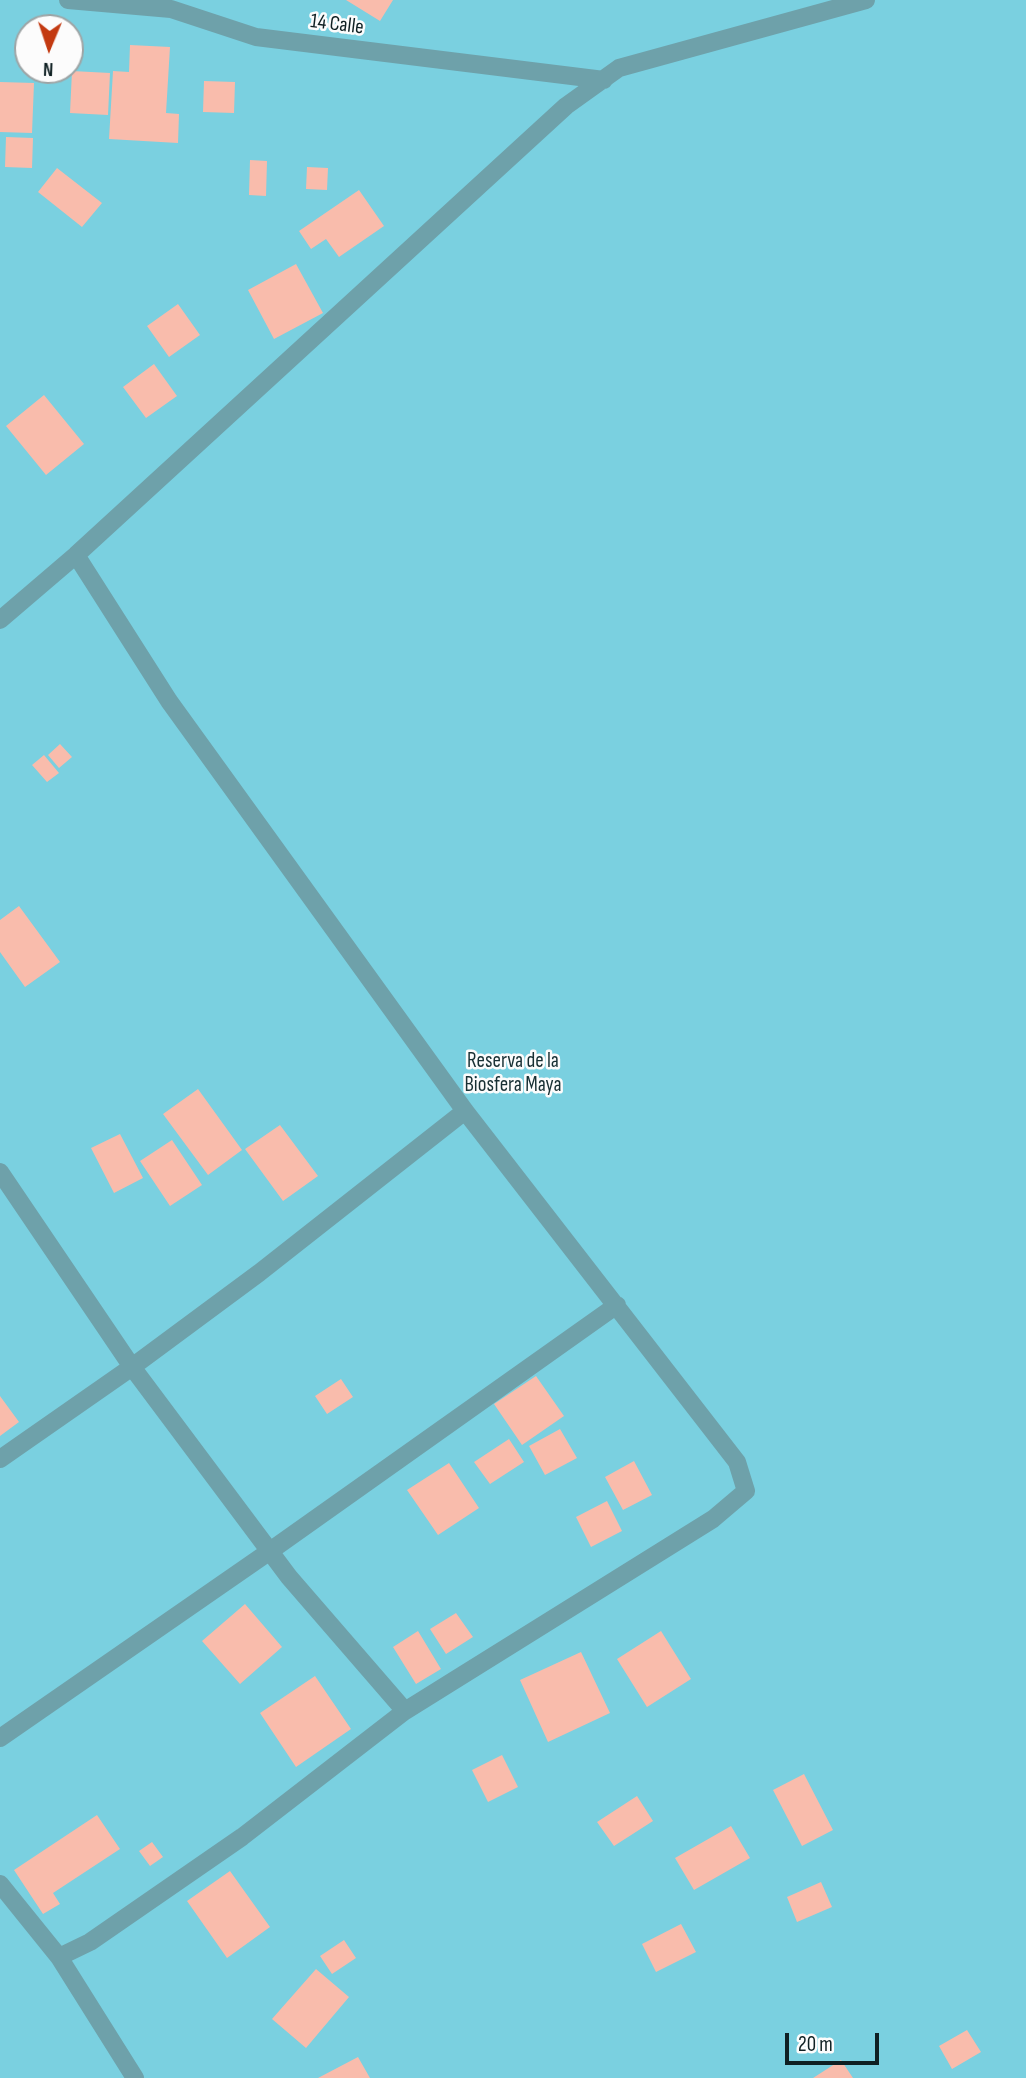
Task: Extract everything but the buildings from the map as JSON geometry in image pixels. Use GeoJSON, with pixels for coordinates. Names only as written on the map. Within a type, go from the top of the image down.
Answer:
{"type":"FeatureCollection","features":[{"type":"Feature","properties":{"kind":"street","name":"14 Calle"},"geometry":{"type":"LineString","coordinates":[[68,0],[171,9],[256,37],[604,80]]}},
{"type":"Feature","properties":{"kind":"street"},"geometry":{"type":"LineString","coordinates":[[2,614],[76,555],[566,106],[619,68],[866,0]]}},
{"type":"Feature","properties":{"kind":"street"},"geometry":{"type":"LineString","coordinates":[[59,1957],[90,1942],[242,1837],[405,1711],[713,1519],[746,1491],[737,1462],[465,1111],[169,701],[76,555]]}},
{"type":"Feature","properties":{"kind":"street"},"geometry":{"type":"LineString","coordinates":[[0,1459],[132,1367],[259,1273],[465,1111]]}},
{"type":"Feature","properties":{"kind":"street"},"geometry":{"type":"LineString","coordinates":[[0,1172],[132,1367],[289,1577],[405,1711]]}},
{"type":"Feature","properties":{"kind":"street"},"geometry":{"type":"LineString","coordinates":[[0,1738],[617,1305]]}},
{"type":"Feature","properties":{"kind":"street"},"geometry":{"type":"LineString","coordinates":[[0,1884],[59,1957],[135,2078]]}},
{"type":"Feature","properties":{"kind":"green space","name":"Reserva de la Biosfera Maya"},"geometry":{"type":"Polygon","coordinates":[[[0,0],[1026,0],[1026,2078],[0,2078],[0,0]]]}}]}
